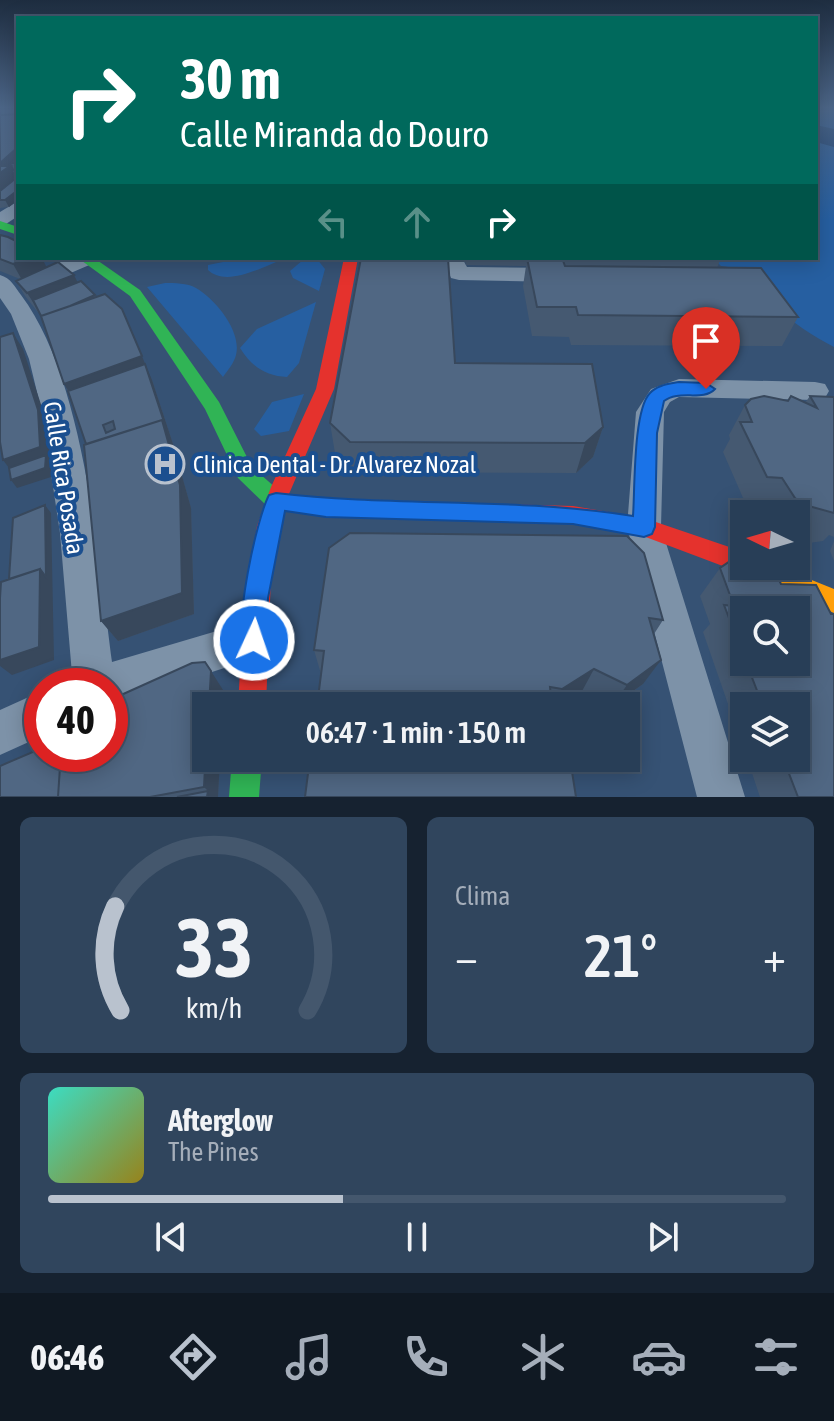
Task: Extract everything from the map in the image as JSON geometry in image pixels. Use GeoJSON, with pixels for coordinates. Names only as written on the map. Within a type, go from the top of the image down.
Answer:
{"type":"FeatureCollection","features":[{"type":"Feature","properties":{"kind":"street"},"geometry":{"type":"LineString","coordinates":[[0,223],[16,208]]}},
{"type":"Feature","properties":{"kind":"street"},"geometry":{"type":"LineString","coordinates":[[7,300],[82,260]]}},
{"type":"Feature","properties":{"kind":"street"},"geometry":{"type":"LineString","coordinates":[[89,260],[135,293],[213,407],[245,472],[276,501],[326,508],[573,515],[644,527],[730,558]]}},
{"type":"Feature","properties":{"kind":"street"},"geometry":{"type":"LineString","coordinates":[[252,692],[256,598],[276,501],[301,451],[325,389],[351,260]]}},
{"type":"Feature","properties":{"kind":"street"},"geometry":{"type":"LineString","coordinates":[[452,260],[459,273],[577,275]]}},
{"type":"Feature","properties":{"kind":"street","name":"Calle Rica Posada"},"geometry":{"type":"LineString","coordinates":[[7,300],[33,332],[66,461],[92,668]]}},
{"type":"Feature","properties":{"kind":"street"},"geometry":{"type":"LineString","coordinates":[[721,797],[644,527],[647,433],[655,398],[679,388],[815,391]]}},
{"type":"Feature","properties":{"kind":"street"},"geometry":{"type":"LineString","coordinates":[[784,580],[834,601]]}},
{"type":"Feature","properties":{"kind":"street"},"geometry":{"type":"LineString","coordinates":[[128,678],[254,640]]}},
{"type":"Feature","properties":{"kind":"street"},"geometry":{"type":"LineString","coordinates":[[0,733],[24,722]]}},
{"type":"Feature","properties":{"kind":"street"},"geometry":{"type":"LineString","coordinates":[[244,797],[246,772]]}},
{"type":"Feature","properties":{"kind":"shaded area"},"geometry":{"type":"Polygon","coordinates":[[[818,145],[834,145],[834,347],[789,318],[744,275],[721,266],[715,260],[818,260],[818,145]]]}},
{"type":"Feature","properties":{"kind":"shaded area"},"geometry":{"type":"Polygon","coordinates":[[[233,260],[281,260],[257,270],[225,277],[208,270],[208,265],[233,260]]]}},
{"type":"Feature","properties":{"kind":"shaded area"},"geometry":{"type":"Polygon","coordinates":[[[303,260],[318,260],[325,269],[319,291],[293,278],[290,271],[303,260]]]}},
{"type":"Feature","properties":{"kind":"shaded area"},"geometry":{"type":"Polygon","coordinates":[[[165,283],[196,288],[211,300],[231,326],[237,346],[236,355],[223,377],[147,287],[165,283]]]}},
{"type":"Feature","properties":{"kind":"shaded area"},"geometry":{"type":"Polygon","coordinates":[[[316,302],[299,363],[287,377],[260,369],[240,348],[257,329],[316,302]]]}},
{"type":"Feature","properties":{"kind":"shaded area"},"geometry":{"type":"Polygon","coordinates":[[[304,394],[289,431],[261,436],[254,429],[272,402],[304,394]]]}},
{"type":"Feature","properties":{"kind":"building"},"geometry":{"type":"Polygon","coordinates":[[[0,145],[16,145],[16,149],[0,163],[0,145]]]}},
{"type":"Feature","properties":{"kind":"building"},"geometry":{"type":"Polygon","coordinates":[[[16,178],[16,192],[0,200],[0,191],[16,178]]]}},
{"type":"Feature","properties":{"kind":"building"},"geometry":{"type":"Polygon","coordinates":[[[0,235],[16,241],[16,260],[22,260],[13,264],[0,259],[0,235]]]}},
{"type":"Feature","properties":{"kind":"building"},"geometry":{"type":"Polygon","coordinates":[[[361,260],[448,260],[455,363],[592,364],[603,427],[585,443],[350,442],[330,423],[361,260]]]}},
{"type":"Feature","properties":{"kind":"building"},"geometry":{"type":"Polygon","coordinates":[[[527,260],[563,260],[565,266],[761,268],[798,317],[578,315],[576,307],[537,307],[527,260]]]}},
{"type":"Feature","properties":{"kind":"building"},"geometry":{"type":"Polygon","coordinates":[[[58,262],[74,275],[27,293],[16,281],[58,262]]]}},
{"type":"Feature","properties":{"kind":"building"},"geometry":{"type":"Polygon","coordinates":[[[81,281],[95,295],[41,316],[33,300],[81,281]]]}},
{"type":"Feature","properties":{"kind":"building"},"geometry":{"type":"Polygon","coordinates":[[[105,294],[122,309],[142,356],[64,384],[41,316],[105,294]]]}},
{"type":"Feature","properties":{"kind":"building"},"geometry":{"type":"Polygon","coordinates":[[[13,333],[38,410],[40,447],[3,460],[0,442],[0,337],[13,333]]]}},
{"type":"Feature","properties":{"kind":"building"},"geometry":{"type":"Polygon","coordinates":[[[145,364],[166,428],[162,420],[86,444],[68,391],[145,364]],[[113,421],[103,425],[106,433],[115,429],[113,421]]]}},
{"type":"Feature","properties":{"kind":"building"},"geometry":{"type":"Polygon","coordinates":[[[764,396],[788,401],[791,396],[817,408],[810,396],[834,397],[834,513],[810,506],[810,500],[798,500],[782,478],[767,477],[740,422],[752,422],[745,405],[751,399],[764,396]]]}},
{"type":"Feature","properties":{"kind":"building"},"geometry":{"type":"Polygon","coordinates":[[[162,420],[180,485],[182,593],[101,621],[84,445],[162,420]]]}},
{"type":"Feature","properties":{"kind":"building"},"geometry":{"type":"Polygon","coordinates":[[[46,455],[45,468],[11,480],[9,468],[46,455]]]}},
{"type":"Feature","properties":{"kind":"building"},"geometry":{"type":"Polygon","coordinates":[[[45,505],[46,577],[40,569],[9,579],[13,518],[45,505]]]}},
{"type":"Feature","properties":{"kind":"building"},"geometry":{"type":"Polygon","coordinates":[[[350,533],[627,536],[644,553],[663,620],[649,618],[661,660],[627,685],[594,669],[562,689],[550,687],[551,692],[319,692],[324,651],[314,650],[329,548],[350,533]]]}},
{"type":"Feature","properties":{"kind":"building"},"geometry":{"type":"Polygon","coordinates":[[[730,561],[730,580],[779,580],[781,584],[816,585],[831,614],[834,614],[834,797],[798,797],[788,772],[810,772],[810,692],[758,692],[751,676],[810,676],[810,596],[730,596],[720,568],[730,561]]]}},
{"type":"Feature","properties":{"kind":"building"},"geometry":{"type":"Polygon","coordinates":[[[40,569],[39,647],[0,660],[1,582],[40,569]]]}},
{"type":"Feature","properties":{"kind":"building"},"geometry":{"type":"Polygon","coordinates":[[[724,605],[730,606],[730,621],[724,605]]]}},
{"type":"Feature","properties":{"kind":"building"},"geometry":{"type":"Polygon","coordinates":[[[205,662],[211,671],[210,692],[192,692],[192,772],[205,772],[204,787],[150,797],[58,797],[60,772],[128,772],[128,692],[192,663],[205,662]]]}},
{"type":"Feature","properties":{"kind":"building"},"geometry":{"type":"Polygon","coordinates":[[[24,756],[24,772],[60,772],[58,797],[0,797],[0,766],[24,756]]]}},
{"type":"Feature","properties":{"kind":"building"},"geometry":{"type":"Polygon","coordinates":[[[308,772],[572,772],[576,797],[305,797],[308,772]]]}},
{"type":"Feature","properties":{"kind":"building"},"geometry":{"type":"Polygon","coordinates":[[[208,791],[207,797],[177,797],[208,791]]]}},
{"type":"Feature","properties":{"kind":"traffic: fast"},"geometry":{"type":"LineString","coordinates":[[0,225],[16,230]]}},
{"type":"Feature","properties":{"kind":"traffic: fast"},"geometry":{"type":"LineString","coordinates":[[88,260],[135,293],[213,407],[245,472],[276,501]]}},
{"type":"Feature","properties":{"kind":"traffic: fast"},"geometry":{"type":"LineString","coordinates":[[244,797],[246,772]]}},
{"type":"Feature","properties":{"kind":"traffic: slow"},"geometry":{"type":"LineString","coordinates":[[784,580],[834,601]]}},
{"type":"Feature","properties":{"kind":"traffic: jam"},"geometry":{"type":"LineString","coordinates":[[253,692],[256,602],[268,526],[325,389],[351,260]]}},
{"type":"Feature","properties":{"kind":"traffic: jam"},"geometry":{"type":"LineString","coordinates":[[276,501],[326,508],[573,515],[644,527],[730,558]]}},
{"type":"Feature","properties":{"kind":"place","name":"Clinica Dental - Dr. Alvarez Nozal"},"geometry":{"type":"Point","coordinates":[165,464]}},
{"type":"Feature","properties":{"kind":"route"},"geometry":{"type":"LineString","coordinates":[[254,640],[256,598],[276,501],[326,508],[573,515],[644,527],[647,433],[655,398],[679,388],[706,389]]}}]}
